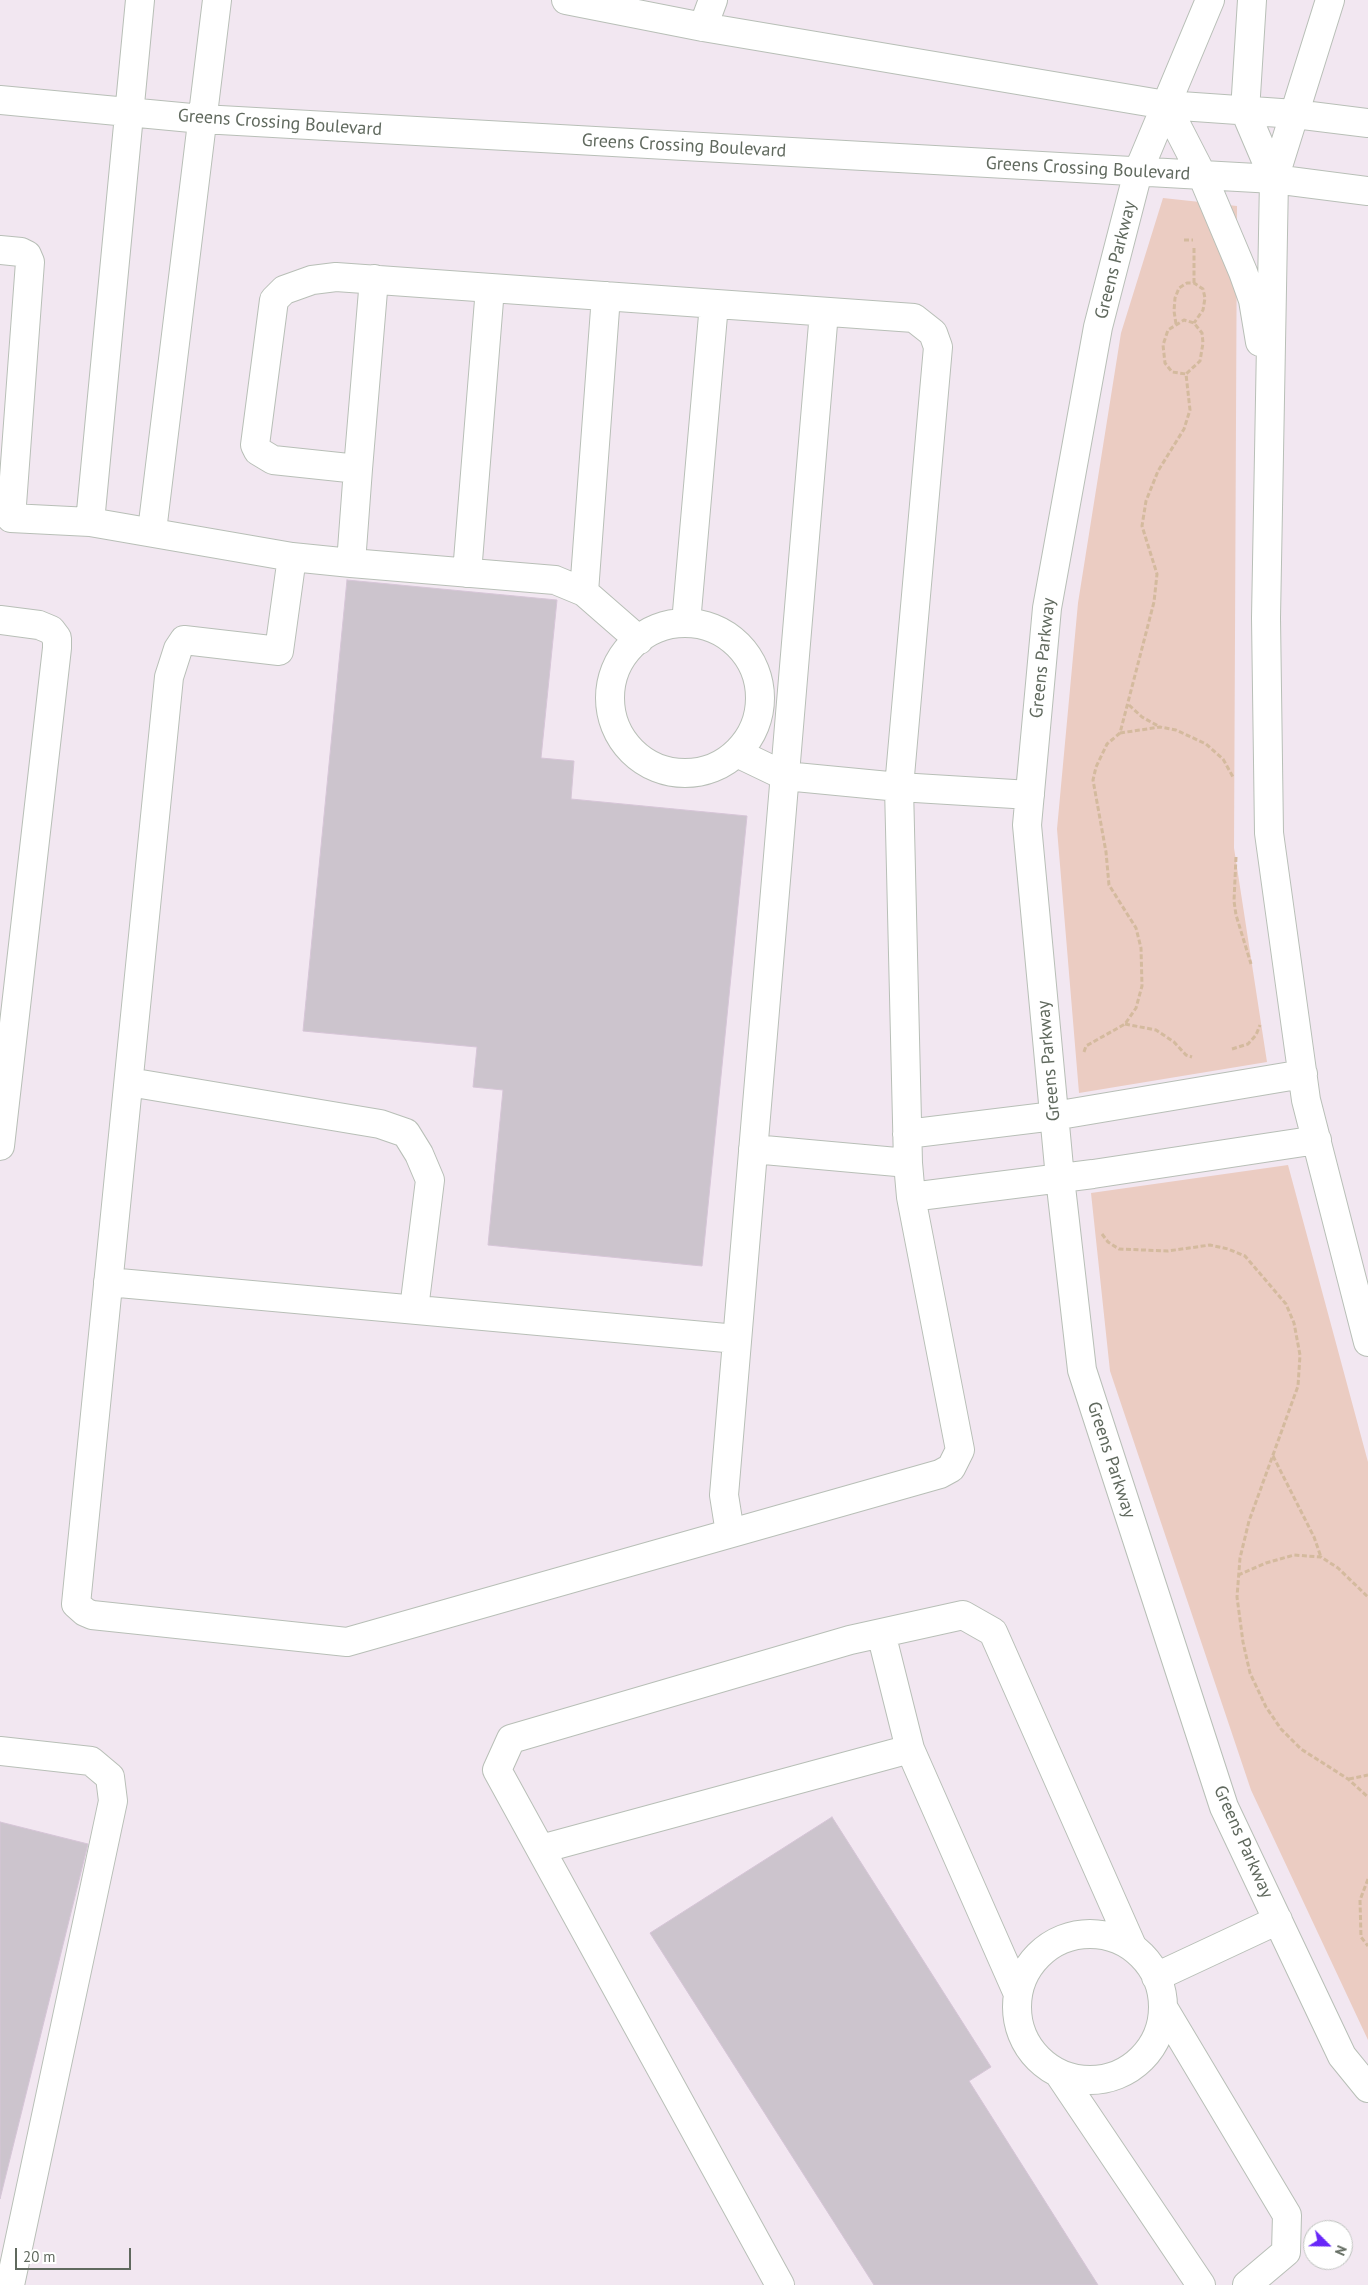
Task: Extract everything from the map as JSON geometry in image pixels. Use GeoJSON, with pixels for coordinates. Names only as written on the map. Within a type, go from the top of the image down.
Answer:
{"type":"FeatureCollection","features":[{"type":"Feature","properties":{"kind":"street"},"geometry":{"type":"LineString","coordinates":[[90,522],[140,0]]}},
{"type":"Feature","properties":{"kind":"street"},"geometry":{"type":"LineString","coordinates":[[152,532],[217,0]]}},
{"type":"Feature","properties":{"kind":"street"},"geometry":{"type":"LineString","coordinates":[[566,0],[703,27],[1166,105],[1295,114],[1368,123]]}},
{"type":"Feature","properties":{"kind":"street"},"geometry":{"type":"LineString","coordinates":[[703,27],[713,0]]}},
{"type":"Feature","properties":{"kind":"street","name":"Greens Parkway"},"geometry":{"type":"LineString","coordinates":[[1210,0],[1138,172],[1098,327],[1047,608],[1027,825],[1060,1178],[1082,1370],[1224,1807],[1342,2056],[1368,2088]]}},
{"type":"Feature","properties":{"kind":"street"},"geometry":{"type":"LineString","coordinates":[[1252,0],[1245,110],[1274,179]]}},
{"type":"Feature","properties":{"kind":"street"},"geometry":{"type":"LineString","coordinates":[[1330,0],[1274,179],[1266,618],[1269,833],[1306,1100],[1368,1342]]}},
{"type":"Feature","properties":{"kind":"street","name":"Greens Crossing Boulevard"},"geometry":{"type":"LineString","coordinates":[[0,100],[202,119],[1274,179],[1368,191]]}},
{"type":"Feature","properties":{"kind":"street"},"geometry":{"type":"LineString","coordinates":[[1166,105],[1202,175],[1243,272],[1252,300],[1271,408]]}},
{"type":"Feature","properties":{"kind":"street"},"geometry":{"type":"LineString","coordinates":[[0,250],[21,252],[27,255],[30,262],[5,518],[90,522],[292,557],[555,580],[584,592],[639,640]]}},
{"type":"Feature","properties":{"kind":"street"},"geometry":{"type":"LineString","coordinates":[[292,557],[279,650],[184,640],[178,649],[170,677],[76,1604],[78,1608],[92,1615],[347,1642],[940,1474],[951,1468],[960,1450],[911,1197],[908,1163],[899,787],[938,347],[933,333],[914,318],[374,279],[336,277],[312,280],[284,290],[274,300],[255,446],[258,451],[273,460],[358,469]]}},
{"type":"Feature","properties":{"kind":"street"},"geometry":{"type":"LineString","coordinates":[[351,563],[374,279]]}},
{"type":"Feature","properties":{"kind":"street"},"geometry":{"type":"LineString","coordinates":[[467,573],[490,288]]}},
{"type":"Feature","properties":{"kind":"street"},"geometry":{"type":"LineString","coordinates":[[584,592],[606,296]]}},
{"type":"Feature","properties":{"kind":"street"},"geometry":{"type":"LineString","coordinates":[[686,623],[714,304]]}},
{"type":"Feature","properties":{"kind":"street"},"geometry":{"type":"LineString","coordinates":[[730,1533],[724,1495],[824,312]]}},
{"type":"Feature","properties":{"kind":"street"},"geometry":{"type":"LineString","coordinates":[[0,620],[39,624],[51,630],[57,638],[57,648],[0,1146]]}},
{"type":"Feature","properties":{"kind":"street"},"geometry":{"type":"LineString","coordinates":[[673,623],[686,623],[696,623],[719,630],[739,645],[753,664],[760,687],[760,711],[751,734],[737,754],[716,768],[690,774],[665,771],[642,760],[624,742],[613,719],[610,694],[616,669],[630,647],[650,631],[673,623]]}},
{"type":"Feature","properties":{"kind":"street"},"geometry":{"type":"LineString","coordinates":[[737,754],[784,776],[899,787],[1030,795]]}},
{"type":"Feature","properties":{"kind":"street"},"geometry":{"type":"LineString","coordinates":[[907,1134],[1054,1116],[1303,1074]]}},
{"type":"Feature","properties":{"kind":"street"},"geometry":{"type":"LineString","coordinates":[[129,1082],[380,1124],[406,1133],[419,1154],[430,1180],[414,1309]]}},
{"type":"Feature","properties":{"kind":"street"},"geometry":{"type":"LineString","coordinates":[[911,1197],[1060,1178],[1316,1140]]}},
{"type":"Feature","properties":{"kind":"street"},"geometry":{"type":"LineString","coordinates":[[753,1150],[908,1163]]}},
{"type":"Feature","properties":{"kind":"street"},"geometry":{"type":"LineString","coordinates":[[108,1282],[737,1339]]}},
{"type":"Feature","properties":{"kind":"street"},"geometry":{"type":"LineString","coordinates":[[780,2285],[498,1770],[512,1739],[850,1640],[963,1615],[993,1632],[1132,1946]]}},
{"type":"Feature","properties":{"kind":"street"},"geometry":{"type":"LineString","coordinates":[[881,1633],[910,1749],[1018,1994]]}},
{"type":"Feature","properties":{"kind":"street"},"geometry":{"type":"LineString","coordinates":[[541,1849],[910,1749]]}},
{"type":"Feature","properties":{"kind":"street"},"geometry":{"type":"LineString","coordinates":[[0,1751],[90,1761],[110,1778],[113,1801],[10,2285]]}},
{"type":"Feature","properties":{"kind":"street"},"geometry":{"type":"LineString","coordinates":[[1156,1977],[1278,1920]]}},
{"type":"Feature","properties":{"kind":"street"},"geometry":{"type":"LineString","coordinates":[[1086,1933],[1110,1936],[1132,1946],[1150,1963],[1156,1977],[1161,1986],[1164,2010],[1159,2033],[1147,2054],[1129,2070],[1107,2079],[1082,2081],[1059,2074],[1040,2061],[1025,2042],[1017,2018],[1018,1994],[1026,1971],[1042,1951],[1062,1938],[1086,1933]]}},
{"type":"Feature","properties":{"kind":"street"},"geometry":{"type":"LineString","coordinates":[[1164,2010],[1287,2215],[1286,2252],[1247,2285]]}},
{"type":"Feature","properties":{"kind":"street"},"geometry":{"type":"LineString","coordinates":[[1059,2074],[1201,2285]]}},
{"type":"Feature","properties":{"kind":"path"},"geometry":{"type":"LineString","coordinates":[[1194,240],[1194,283]]}},
{"type":"Feature","properties":{"kind":"path"},"geometry":{"type":"LineString","coordinates":[[1176,324],[1174,311],[1179,288],[1187,283],[1194,283],[1203,289],[1205,298],[1203,310],[1194,323]]}},
{"type":"Feature","properties":{"kind":"path"},"geometry":{"type":"LineString","coordinates":[[1184,320],[1194,323],[1202,333],[1203,343],[1200,361],[1186,374],[1172,372],[1165,363],[1163,345],[1168,330],[1184,320]]}},
{"type":"Feature","properties":{"kind":"path"},"geometry":{"type":"LineString","coordinates":[[1120,734],[1154,602],[1157,574],[1142,526],[1146,502],[1158,471],[1184,429],[1190,410],[1186,374]]}},
{"type":"Feature","properties":{"kind":"path"},"geometry":{"type":"LineString","coordinates":[[1129,705],[1142,717],[1160,727],[1176,730],[1206,744],[1223,759],[1234,779]]}},
{"type":"Feature","properties":{"kind":"path"},"geometry":{"type":"LineString","coordinates":[[1084,1054],[1086,1046],[1125,1024],[1136,1008],[1142,986],[1141,948],[1136,928],[1109,885],[1106,852],[1093,780],[1096,767],[1107,744],[1120,734],[1160,727]]}},
{"type":"Feature","properties":{"kind":"path"},"geometry":{"type":"LineString","coordinates":[[1236,847],[1234,901],[1236,915],[1252,968]]}},
{"type":"Feature","properties":{"kind":"path"},"geometry":{"type":"LineString","coordinates":[[1224,1052],[1248,1044],[1256,1035],[1262,1021]]}},
{"type":"Feature","properties":{"kind":"path"},"geometry":{"type":"LineString","coordinates":[[1125,1024],[1156,1030],[1174,1042],[1186,1055],[1194,1057]]}},
{"type":"Feature","properties":{"kind":"path"},"geometry":{"type":"LineString","coordinates":[[1100,1230],[1108,1242],[1119,1249],[1168,1251],[1210,1245],[1228,1249],[1245,1256],[1286,1304],[1294,1323],[1300,1355],[1298,1386],[1249,1520],[1240,1558],[1237,1597],[1243,1642],[1250,1673],[1266,1707],[1281,1729],[1301,1749],[1348,1779],[1368,1797]]}},
{"type":"Feature","properties":{"kind":"path"},"geometry":{"type":"LineString","coordinates":[[1273,1456],[1314,1537],[1321,1557]]}},
{"type":"Feature","properties":{"kind":"path"},"geometry":{"type":"LineString","coordinates":[[1238,1575],[1294,1554],[1321,1557],[1338,1568],[1368,1596]]}},
{"type":"Feature","properties":{"kind":"path"},"geometry":{"type":"LineString","coordinates":[[1348,1779],[1368,1775]]}},
{"type":"Feature","properties":{"kind":"path"},"geometry":{"type":"LineString","coordinates":[[1368,1879],[1360,1900],[1361,1937],[1368,1946]]}},
{"type":"Feature","properties":{"kind":"shaded area"},"geometry":{"type":"Polygon","coordinates":[[[1163,198],[1237,206],[1234,848],[1267,1062],[1079,1093],[1057,829],[1078,603],[1121,333],[1163,198]]]}},
{"type":"Feature","properties":{"kind":"shaded area"},"geometry":{"type":"Polygon","coordinates":[[[1288,1165],[1368,1462],[1368,2040],[1251,1790],[1110,1371],[1091,1193],[1288,1165]]]}},
{"type":"Feature","properties":{"kind":"building"},"geometry":{"type":"Polygon","coordinates":[[[347,580],[557,600],[541,758],[574,761],[571,799],[747,816],[702,1266],[488,1245],[503,1090],[473,1087],[477,1047],[303,1031],[347,580]]]}},
{"type":"Feature","properties":{"kind":"building"},"geometry":{"type":"Polygon","coordinates":[[[832,1817],[991,2067],[969,2081],[1098,2285],[874,2285],[650,1933],[832,1817]]]}},
{"type":"Feature","properties":{"kind":"building"},"geometry":{"type":"Polygon","coordinates":[[[0,1822],[88,1844],[0,2199],[0,1822]]]}}]}
